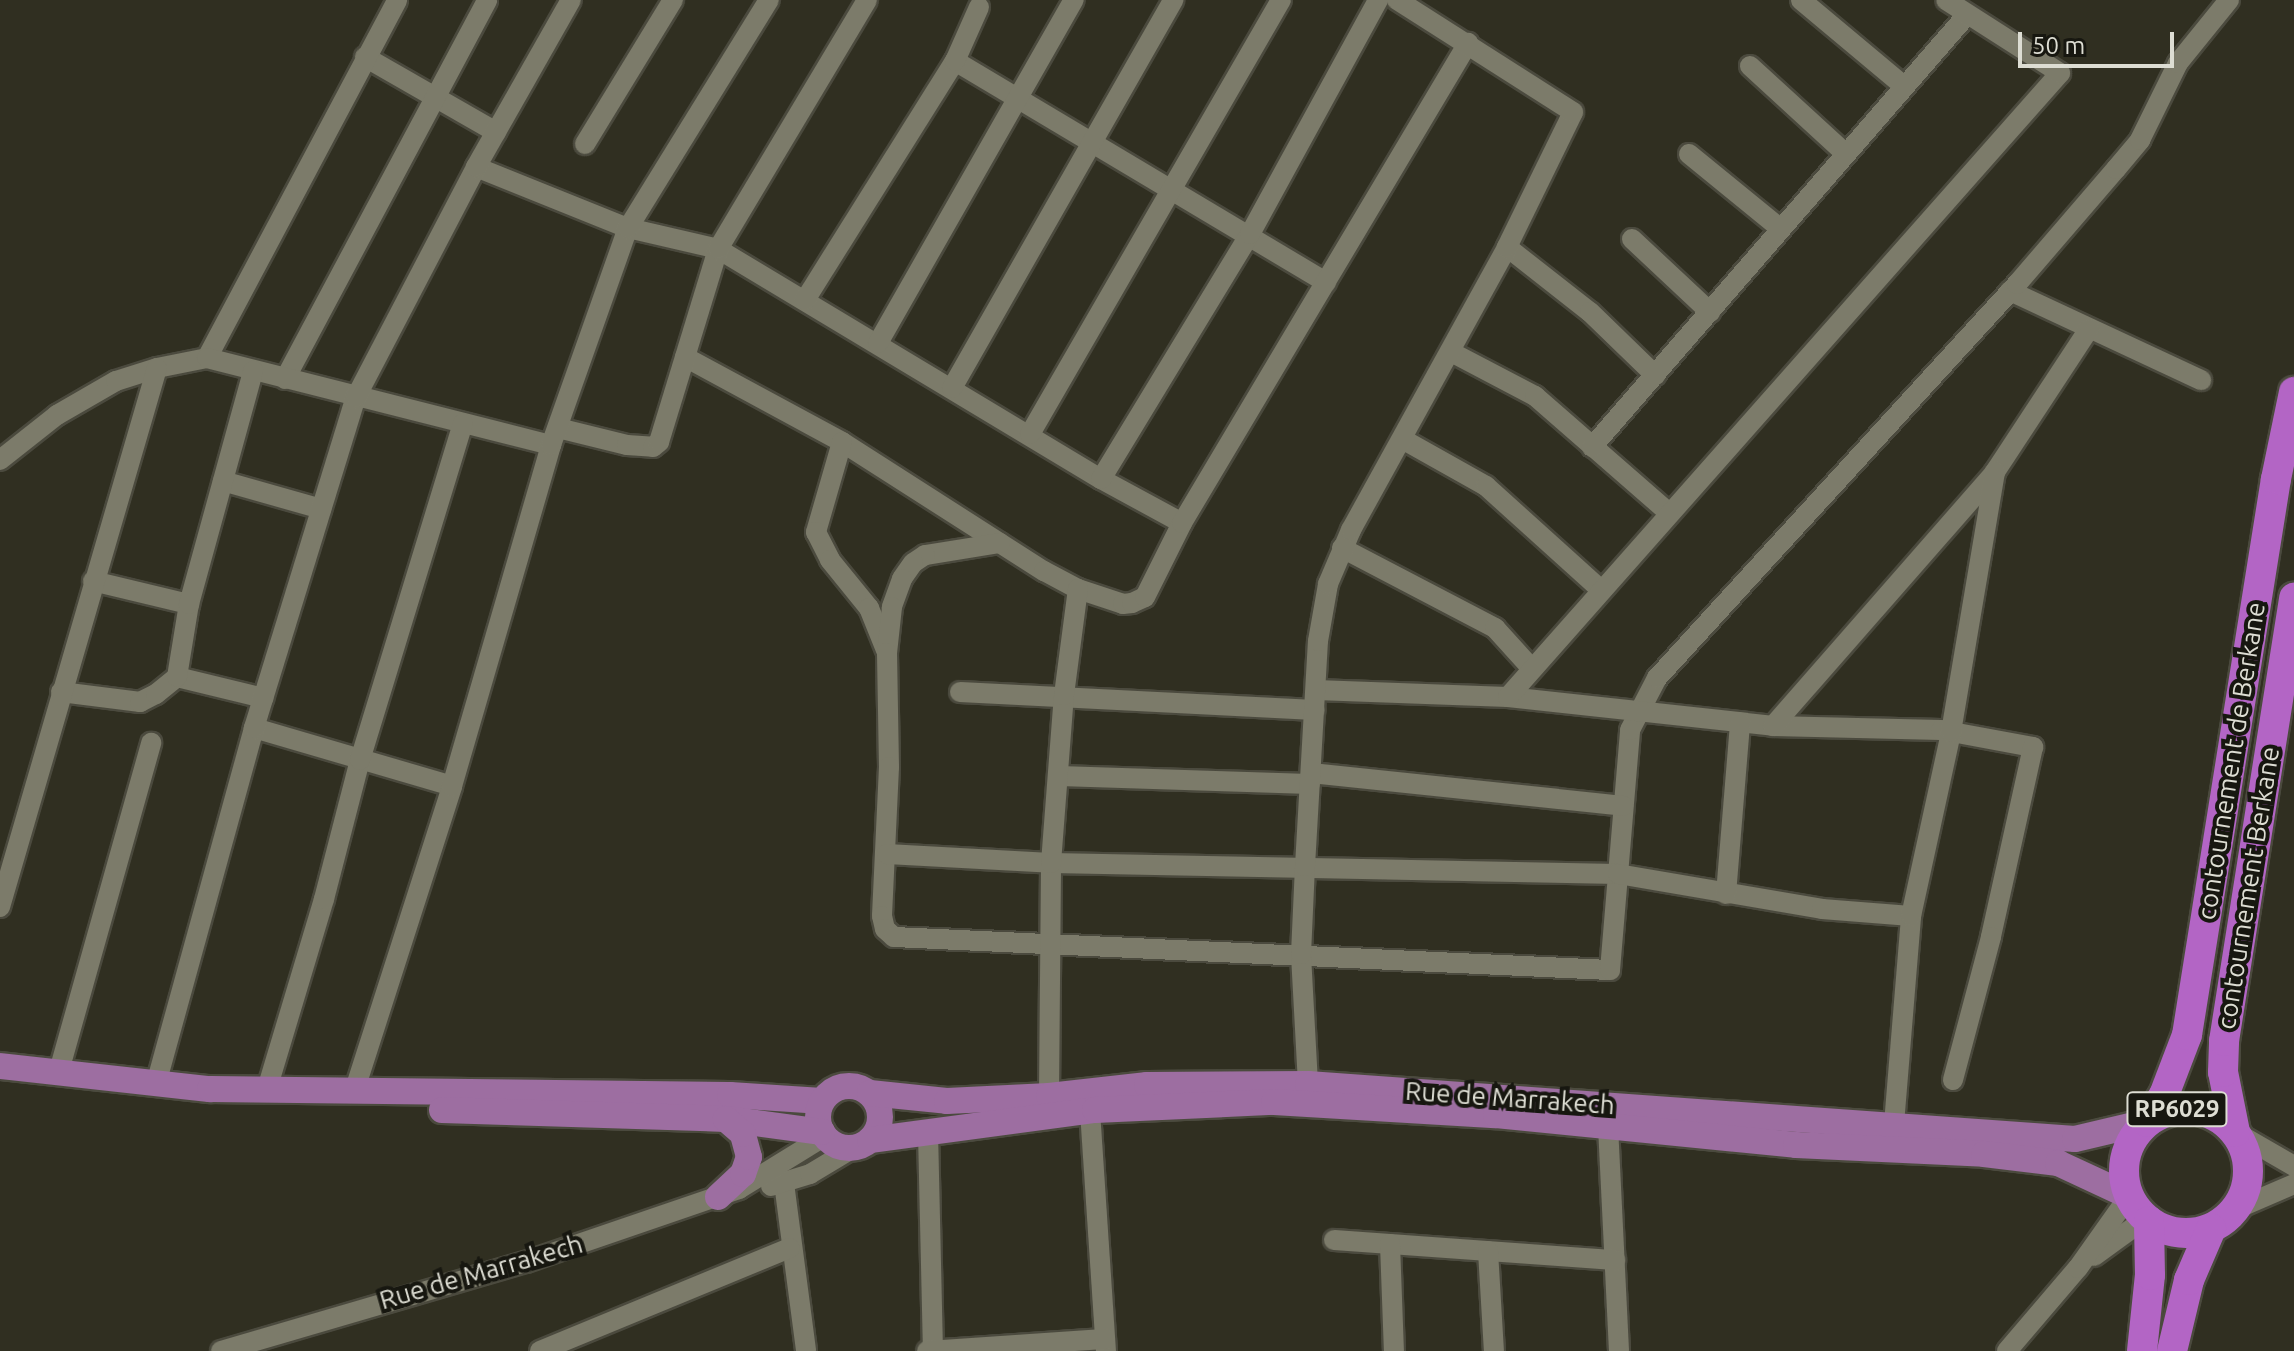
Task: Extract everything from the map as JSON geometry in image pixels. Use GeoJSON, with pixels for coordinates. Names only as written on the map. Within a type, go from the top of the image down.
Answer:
{"type":"FeatureCollection","features":[{"type":"Feature","properties":{"kind":"highway","name":"contournement de Berkane"},"geometry":{"type":"LineString","coordinates":[[2147,1122],[2164,1095],[2187,1035],[2273,494],[2294,392]]}},
{"type":"Feature","properties":{"kind":"highway","name":"contournement Berkane"},"geometry":{"type":"LineString","coordinates":[[2235,1132],[2227,1102],[2224,1041],[2294,597]]}},
{"type":"Feature","properties":{"kind":"highway","name":"RP6029"},"geometry":{"type":"LineString","coordinates":[[2141,1212],[2124,1180],[2128,1148],[2147,1122],[2177,1109],[2209,1113],[2235,1132],[2248,1162],[2244,1194],[2236,1209]]}},
{"type":"Feature","properties":{"kind":"highway"},"geometry":{"type":"LineString","coordinates":[[2172,1351],[2189,1280],[2211,1229],[2236,1209]]}},
{"type":"Feature","properties":{"kind":"highway"},"geometry":{"type":"LineString","coordinates":[[2141,1212],[2179,1234],[2211,1229]]}},
{"type":"Feature","properties":{"kind":"highway"},"geometry":{"type":"LineString","coordinates":[[2141,1212],[2150,1275],[2142,1351]]}},
{"type":"Feature","properties":{"kind":"main road"},"geometry":{"type":"LineString","coordinates":[[0,1066],[210,1089],[730,1095],[822,1101],[818,1116],[823,1134]]}},
{"type":"Feature","properties":{"kind":"main road"},"geometry":{"type":"LineString","coordinates":[[0,1084],[240,1106],[726,1119],[823,1134],[838,1146],[862,1144],[881,1117],[870,1093]]}},
{"type":"Feature","properties":{"kind":"main road","name":"Rue de Marrakech"},"geometry":{"type":"LineString","coordinates":[[870,1093],[947,1101],[1049,1096],[1147,1085],[1308,1084],[2075,1139],[2147,1122]]}},
{"type":"Feature","properties":{"kind":"main road","name":"RP6029"},"geometry":{"type":"LineString","coordinates":[[822,1101],[845,1086],[854,1086],[870,1093]]}},
{"type":"Feature","properties":{"kind":"main road","name":"Rue de Marrakech"},"geometry":{"type":"LineString","coordinates":[[862,1144],[928,1132],[1090,1111],[1274,1102],[1608,1126],[1796,1145],[1984,1154],[2058,1163],[2141,1212]]}},
{"type":"Feature","properties":{"kind":"main road"},"geometry":{"type":"LineString","coordinates":[[726,1119],[743,1134],[749,1157],[743,1174],[728,1193]]}},
{"type":"Feature","properties":{"kind":"street"},"geometry":{"type":"LineString","coordinates":[[207,358],[397,0]]}},
{"type":"Feature","properties":{"kind":"street"},"geometry":{"type":"LineString","coordinates":[[285,379],[487,0]]}},
{"type":"Feature","properties":{"kind":"street"},"geometry":{"type":"LineString","coordinates":[[156,1084],[254,728],[356,397],[476,167],[571,0]]}},
{"type":"Feature","properties":{"kind":"street"},"geometry":{"type":"LineString","coordinates":[[585,144],[673,0]]}},
{"type":"Feature","properties":{"kind":"street"},"geometry":{"type":"LineString","coordinates":[[354,1092],[452,786],[554,436],[628,228],[769,0]]}},
{"type":"Feature","properties":{"kind":"street"},"geometry":{"type":"LineString","coordinates":[[0,460],[57,415],[116,381],[157,368],[207,358],[463,423],[653,447],[664,432],[718,249],[867,0]]}},
{"type":"Feature","properties":{"kind":"street"},"geometry":{"type":"LineString","coordinates":[[878,343],[1074,0]]}},
{"type":"Feature","properties":{"kind":"street"},"geometry":{"type":"LineString","coordinates":[[952,388],[1173,0]]}},
{"type":"Feature","properties":{"kind":"street"},"geometry":{"type":"LineString","coordinates":[[1030,434],[1281,0]]}},
{"type":"Feature","properties":{"kind":"street"},"geometry":{"type":"LineString","coordinates":[[1101,479],[1250,234],[1378,0]]}},
{"type":"Feature","properties":{"kind":"street"},"geometry":{"type":"LineString","coordinates":[[1308,1084],[1301,954],[1321,614],[1328,584],[1342,548],[1404,440],[1507,247],[1573,112],[1397,0]]}},
{"type":"Feature","properties":{"kind":"street"},"geometry":{"type":"LineString","coordinates":[[1801,0],[1904,86]]}},
{"type":"Feature","properties":{"kind":"street"},"geometry":{"type":"LineString","coordinates":[[1508,697],[2060,73],[1966,16],[1946,0]]}},
{"type":"Feature","properties":{"kind":"street"},"geometry":{"type":"LineString","coordinates":[[1000,543],[925,555],[913,563],[892,607],[887,653],[887,854],[882,916],[885,929],[894,937],[1049,947],[1301,954],[1610,970],[1630,730],[1657,678],[2010,291],[2140,140],[2178,63],[2229,0]]}},
{"type":"Feature","properties":{"kind":"street"},"geometry":{"type":"LineString","coordinates":[[805,300],[955,61],[976,2]]}},
{"type":"Feature","properties":{"kind":"street"},"geometry":{"type":"LineString","coordinates":[[1592,447],[1966,16]]}},
{"type":"Feature","properties":{"kind":"street"},"geometry":{"type":"LineString","coordinates":[[685,357],[842,442],[1078,589],[1123,604],[1145,597],[1182,523],[1468,43]]}},
{"type":"Feature","properties":{"kind":"street"},"geometry":{"type":"LineString","coordinates":[[365,57],[496,132]]}},
{"type":"Feature","properties":{"kind":"street"},"geometry":{"type":"LineString","coordinates":[[955,61],[1326,282]]}},
{"type":"Feature","properties":{"kind":"street"},"geometry":{"type":"LineString","coordinates":[[1750,66],[1846,154]]}},
{"type":"Feature","properties":{"kind":"street"},"geometry":{"type":"LineString","coordinates":[[1689,154],[1781,229]]}},
{"type":"Feature","properties":{"kind":"street"},"geometry":{"type":"LineString","coordinates":[[476,167],[628,228],[718,249],[1101,479],[1182,523]]}},
{"type":"Feature","properties":{"kind":"street"},"geometry":{"type":"LineString","coordinates":[[1632,239],[1710,312]]}},
{"type":"Feature","properties":{"kind":"street"},"geometry":{"type":"LineString","coordinates":[[1507,247],[1590,312],[1655,375]]}},
{"type":"Feature","properties":{"kind":"street"},"geometry":{"type":"LineString","coordinates":[[2010,291],[2201,380]]}},
{"type":"Feature","properties":{"kind":"street"},"geometry":{"type":"LineString","coordinates":[[1773,726],[1995,472],[2089,329]]}},
{"type":"Feature","properties":{"kind":"street"},"geometry":{"type":"LineString","coordinates":[[1451,352],[1535,396],[1669,513]]}},
{"type":"Feature","properties":{"kind":"street"},"geometry":{"type":"LineString","coordinates":[[0,907],[157,368]]}},
{"type":"Feature","properties":{"kind":"street"},"geometry":{"type":"LineString","coordinates":[[61,692],[140,702],[177,677],[189,604],[253,371]]}},
{"type":"Feature","properties":{"kind":"street"},"geometry":{"type":"LineString","coordinates":[[267,1089],[324,899],[360,760],[463,423]]}},
{"type":"Feature","properties":{"kind":"street"},"geometry":{"type":"LineString","coordinates":[[1404,440],[1486,486],[1601,590]]}},
{"type":"Feature","properties":{"kind":"street"},"geometry":{"type":"LineString","coordinates":[[842,442],[816,532],[830,560],[869,608],[887,653]]}},
{"type":"Feature","properties":{"kind":"street"},"geometry":{"type":"LineString","coordinates":[[1894,1124],[1911,916],[1951,732],[1995,472]]}},
{"type":"Feature","properties":{"kind":"street"},"geometry":{"type":"LineString","coordinates":[[223,481],[321,509]]}},
{"type":"Feature","properties":{"kind":"street"},"geometry":{"type":"LineString","coordinates":[[1342,548],[1495,628],[1532,669]]}},
{"type":"Feature","properties":{"kind":"street"},"geometry":{"type":"LineString","coordinates":[[93,581],[189,604]]}},
{"type":"Feature","properties":{"kind":"street"},"geometry":{"type":"LineString","coordinates":[[1049,1096],[1051,863],[1064,695],[1078,589]]}},
{"type":"Feature","properties":{"kind":"street"},"geometry":{"type":"LineString","coordinates":[[177,677],[263,698]]}},
{"type":"Feature","properties":{"kind":"street"},"geometry":{"type":"LineString","coordinates":[[960,692],[1315,700],[1508,697],[1773,726],[1951,732],[2033,747],[1991,937],[1953,1080]]}},
{"type":"Feature","properties":{"kind":"street"},"geometry":{"type":"LineString","coordinates":[[1726,894],[1740,723]]}},
{"type":"Feature","properties":{"kind":"street"},"geometry":{"type":"LineString","coordinates":[[254,728],[452,786]]}},
{"type":"Feature","properties":{"kind":"street"},"geometry":{"type":"LineString","coordinates":[[59,1071],[151,743]]}},
{"type":"Feature","properties":{"kind":"street"},"geometry":{"type":"LineString","coordinates":[[1059,776],[1311,778],[1623,806]]}},
{"type":"Feature","properties":{"kind":"street"},"geometry":{"type":"LineString","coordinates":[[887,854],[1051,863],[1618,874],[1822,909],[1911,916]]}},
{"type":"Feature","properties":{"kind":"street"},"geometry":{"type":"LineString","coordinates":[[928,1132],[931,1351],[1105,1345],[1090,1111]]}},
{"type":"Feature","properties":{"kind":"street"},"geometry":{"type":"LineString","coordinates":[[1608,1126],[1619,1351]]}},
{"type":"Feature","properties":{"kind":"street","name":"RP6029"},"geometry":{"type":"LineString","coordinates":[[2235,1132],[2271,1156],[2294,1166]]}},
{"type":"Feature","properties":{"kind":"street","name":"Rue de Marrakech"},"geometry":{"type":"LineString","coordinates":[[728,1193],[823,1134]]}},
{"type":"Feature","properties":{"kind":"street","name":"Rue de Marrakech"},"geometry":{"type":"LineString","coordinates":[[221,1351],[526,1262],[728,1193],[784,1183],[810,1174],[862,1144]]}},
{"type":"Feature","properties":{"kind":"street"},"geometry":{"type":"LineString","coordinates":[[784,1183],[790,1248],[806,1351]]}},
{"type":"Feature","properties":{"kind":"street"},"geometry":{"type":"LineString","coordinates":[[2236,1209],[2294,1184]]}},
{"type":"Feature","properties":{"kind":"street"},"geometry":{"type":"LineString","coordinates":[[2007,1351],[2078,1268],[2141,1212]]}},
{"type":"Feature","properties":{"kind":"street"},"geometry":{"type":"LineString","coordinates":[[1334,1240],[1615,1260]]}},
{"type":"Feature","properties":{"kind":"street"},"geometry":{"type":"LineString","coordinates":[[1390,1244],[1394,1351]]}},
{"type":"Feature","properties":{"kind":"street"},"geometry":{"type":"LineString","coordinates":[[540,1351],[790,1248]]}},
{"type":"Feature","properties":{"kind":"street"},"geometry":{"type":"LineString","coordinates":[[1488,1251],[1494,1351]]}}]}
